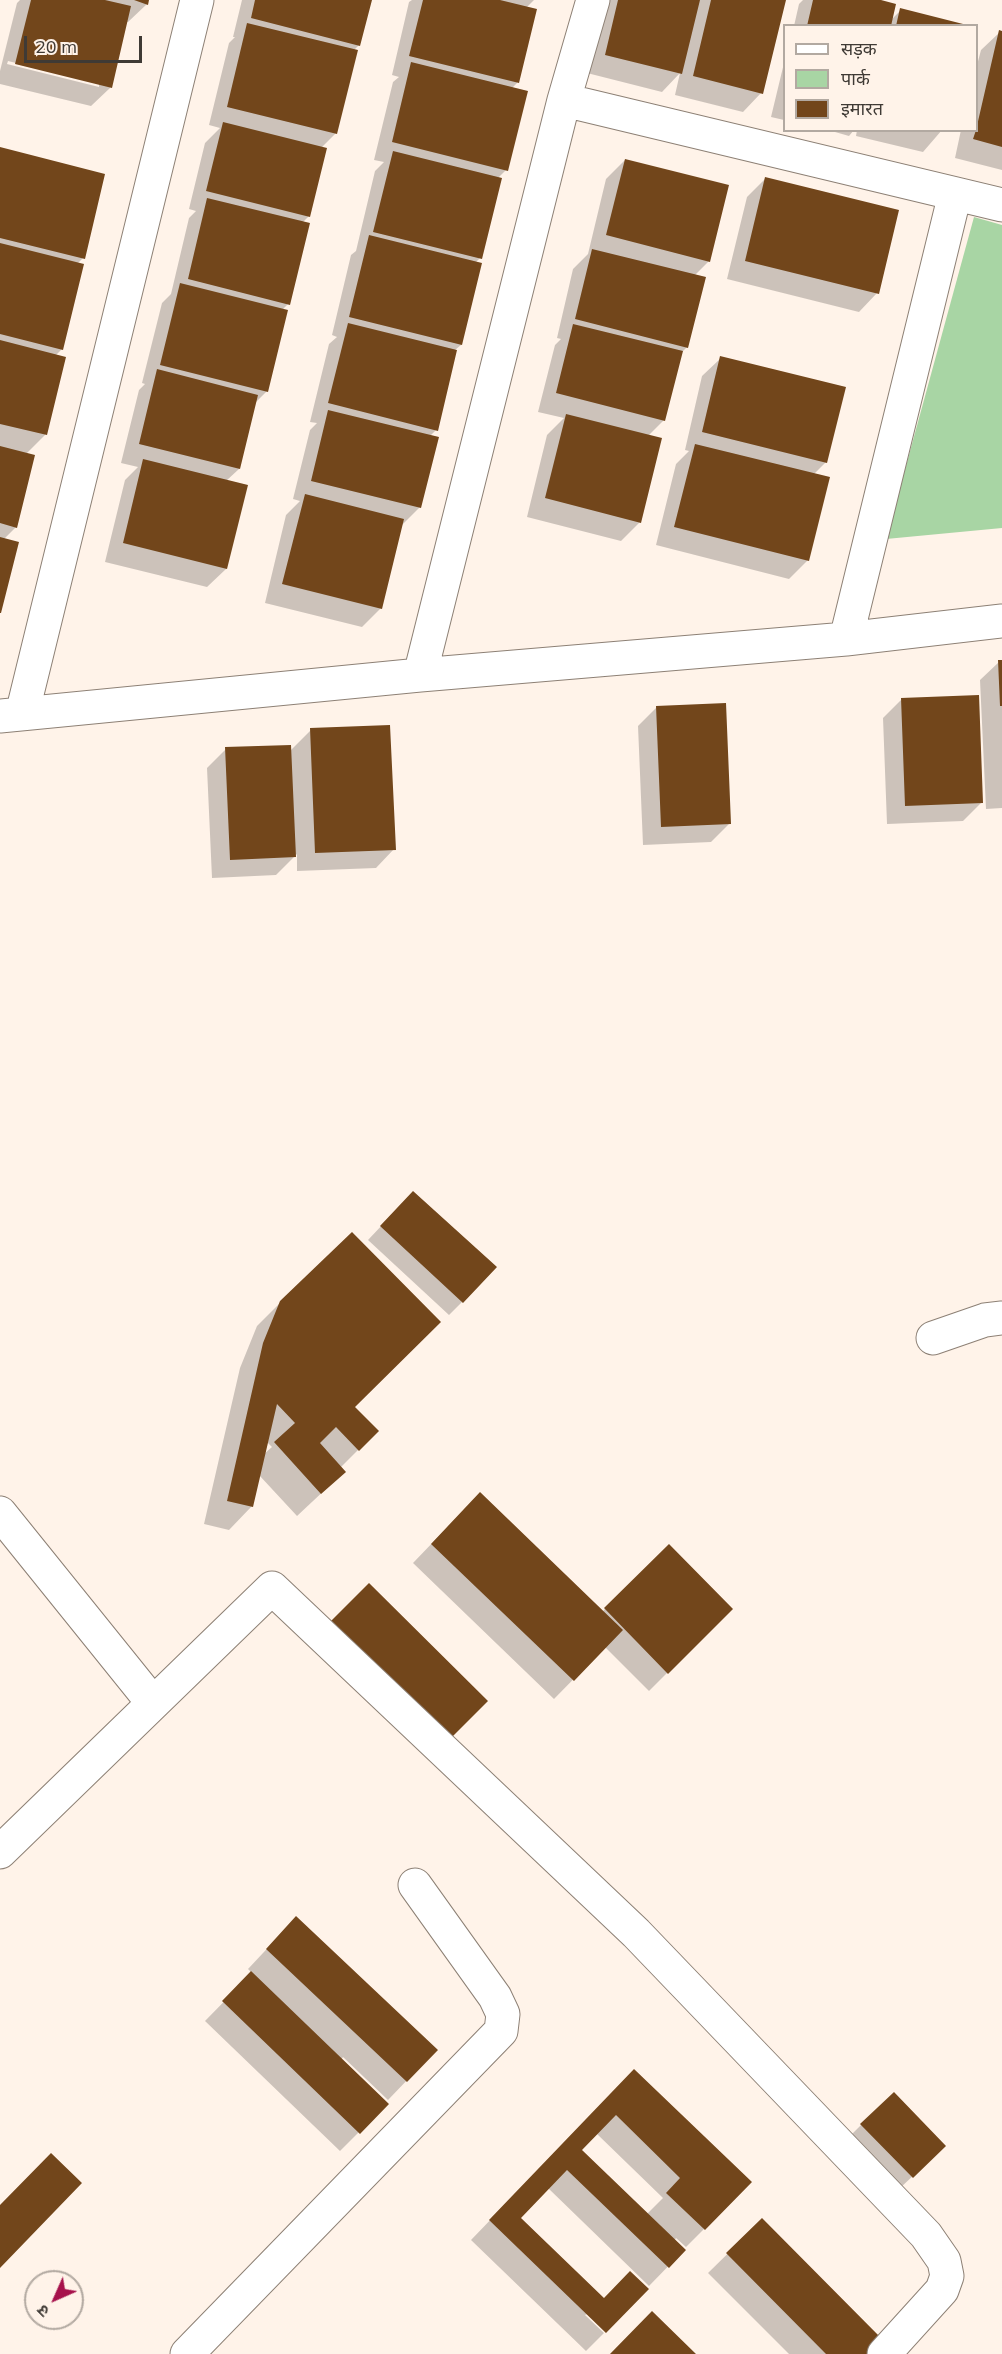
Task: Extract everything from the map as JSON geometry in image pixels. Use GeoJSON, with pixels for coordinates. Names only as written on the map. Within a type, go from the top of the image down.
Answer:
{"type":"FeatureCollection","features":[{"type":"Feature","properties":{"kind":"street"},"geometry":{"type":"LineString","coordinates":[[197,0],[11,715],[420,675],[846,639],[1002,621]]}},
{"type":"Feature","properties":{"kind":"street"},"geometry":{"type":"LineString","coordinates":[[420,675],[564,100],[593,0]]}},
{"type":"Feature","properties":{"kind":"street"},"geometry":{"type":"LineString","coordinates":[[564,100],[1002,205]]}},
{"type":"Feature","properties":{"kind":"street"},"geometry":{"type":"LineString","coordinates":[[846,639],[955,194]]}},
{"type":"Feature","properties":{"kind":"street"},"geometry":{"type":"LineString","coordinates":[[933,1338],[985,1320],[1002,1318]]}},
{"type":"Feature","properties":{"kind":"street"},"geometry":{"type":"LineString","coordinates":[[0,1513],[153,1703]]}},
{"type":"Feature","properties":{"kind":"street"},"geometry":{"type":"LineString","coordinates":[[0,1852],[272,1588],[636,1933],[926,2235],[944,2261],[947,2276],[942,2290],[884,2354]]}},
{"type":"Feature","properties":{"kind":"street"},"geometry":{"type":"LineString","coordinates":[[187,2354],[501,2031],[503,2014],[495,1997],[415,1886]]}},
{"type":"Feature","properties":{"kind":"green space"},"geometry":{"type":"Polygon","coordinates":[[[974,217],[1002,225],[1002,528],[886,539],[974,217]]]}},
{"type":"Feature","properties":{"kind":"building"},"geometry":{"type":"Polygon","coordinates":[[[31,0],[105,0],[131,6],[112,88],[15,64],[31,0]]]}},
{"type":"Feature","properties":{"kind":"building"},"geometry":{"type":"Polygon","coordinates":[[[134,0],[149,0],[148,5],[134,0]]]}},
{"type":"Feature","properties":{"kind":"building"},"geometry":{"type":"Polygon","coordinates":[[[255,0],[372,0],[360,46],[251,18],[255,0]]]}},
{"type":"Feature","properties":{"kind":"building"},"geometry":{"type":"Polygon","coordinates":[[[423,0],[500,0],[537,9],[519,83],[409,56],[423,0]]]}},
{"type":"Feature","properties":{"kind":"building"},"geometry":{"type":"Polygon","coordinates":[[[618,0],[700,0],[682,74],[605,55],[618,0]]]}},
{"type":"Feature","properties":{"kind":"building"},"geometry":{"type":"Polygon","coordinates":[[[711,0],[786,0],[763,94],[693,76],[711,0]]]}},
{"type":"Feature","properties":{"kind":"building"},"geometry":{"type":"Polygon","coordinates":[[[813,0],[881,0],[896,4],[891,24],[807,24],[813,0]]]}},
{"type":"Feature","properties":{"kind":"building"},"geometry":{"type":"Polygon","coordinates":[[[900,8],[963,24],[896,24],[900,8]]]}},
{"type":"Feature","properties":{"kind":"building"},"geometry":{"type":"Polygon","coordinates":[[[247,23],[358,50],[337,134],[227,107],[247,23]]]}},
{"type":"Feature","properties":{"kind":"building"},"geometry":{"type":"Polygon","coordinates":[[[999,30],[1002,31],[1002,147],[973,139],[975,132],[978,132],[978,121],[999,30]]]}},
{"type":"Feature","properties":{"kind":"building"},"geometry":{"type":"Polygon","coordinates":[[[411,62],[528,91],[508,171],[392,142],[411,62]]]}},
{"type":"Feature","properties":{"kind":"building"},"geometry":{"type":"Polygon","coordinates":[[[223,122],[327,148],[310,217],[206,191],[223,122]]]}},
{"type":"Feature","properties":{"kind":"building"},"geometry":{"type":"Polygon","coordinates":[[[0,147],[105,174],[85,259],[0,238],[0,147]]]}},
{"type":"Feature","properties":{"kind":"building"},"geometry":{"type":"Polygon","coordinates":[[[393,151],[502,178],[482,259],[373,232],[393,151]]]}},
{"type":"Feature","properties":{"kind":"building"},"geometry":{"type":"Polygon","coordinates":[[[625,159],[729,185],[710,262],[606,235],[625,159]]]}},
{"type":"Feature","properties":{"kind":"building"},"geometry":{"type":"Polygon","coordinates":[[[765,177],[899,210],[879,294],[745,261],[765,177]]]}},
{"type":"Feature","properties":{"kind":"building"},"geometry":{"type":"Polygon","coordinates":[[[207,198],[310,223],[290,305],[188,279],[207,198]]]}},
{"type":"Feature","properties":{"kind":"building"},"geometry":{"type":"Polygon","coordinates":[[[369,235],[482,263],[462,345],[349,317],[369,235]]]}},
{"type":"Feature","properties":{"kind":"building"},"geometry":{"type":"Polygon","coordinates":[[[0,243],[84,264],[63,350],[0,334],[0,243]]]}},
{"type":"Feature","properties":{"kind":"building"},"geometry":{"type":"Polygon","coordinates":[[[592,249],[706,277],[688,348],[575,319],[592,249]]]}},
{"type":"Feature","properties":{"kind":"building"},"geometry":{"type":"Polygon","coordinates":[[[180,283],[288,310],[268,392],[160,365],[180,283]]]}},
{"type":"Feature","properties":{"kind":"building"},"geometry":{"type":"Polygon","coordinates":[[[348,323],[457,350],[438,431],[328,403],[348,323]]]}},
{"type":"Feature","properties":{"kind":"building"},"geometry":{"type":"Polygon","coordinates":[[[573,324],[683,351],[665,421],[556,393],[573,324]]]}},
{"type":"Feature","properties":{"kind":"building"},"geometry":{"type":"Polygon","coordinates":[[[0,340],[66,357],[47,435],[0,424],[0,340]]]}},
{"type":"Feature","properties":{"kind":"building"},"geometry":{"type":"Polygon","coordinates":[[[720,356],[846,387],[827,463],[702,432],[720,356]]]}},
{"type":"Feature","properties":{"kind":"building"},"geometry":{"type":"Polygon","coordinates":[[[157,369],[258,395],[240,469],[139,444],[157,369]]]}},
{"type":"Feature","properties":{"kind":"building"},"geometry":{"type":"Polygon","coordinates":[[[328,410],[439,437],[421,508],[311,481],[328,410]]]}},
{"type":"Feature","properties":{"kind":"building"},"geometry":{"type":"Polygon","coordinates":[[[566,414],[662,438],[641,523],[545,498],[566,414]]]}},
{"type":"Feature","properties":{"kind":"building"},"geometry":{"type":"Polygon","coordinates":[[[695,444],[830,477],[809,561],[674,527],[695,444]]]}},
{"type":"Feature","properties":{"kind":"building"},"geometry":{"type":"Polygon","coordinates":[[[0,446],[35,455],[17,528],[0,523],[0,446]]]}},
{"type":"Feature","properties":{"kind":"building"},"geometry":{"type":"Polygon","coordinates":[[[143,459],[248,485],[227,569],[123,543],[143,459]]]}},
{"type":"Feature","properties":{"kind":"building"},"geometry":{"type":"Polygon","coordinates":[[[305,494],[404,519],[382,609],[282,584],[305,494]]]}},
{"type":"Feature","properties":{"kind":"building"},"geometry":{"type":"Polygon","coordinates":[[[0,537],[19,542],[1,613],[0,613],[0,537]]]}},
{"type":"Feature","properties":{"kind":"building"},"geometry":{"type":"Polygon","coordinates":[[[998,660],[1002,660],[1002,706],[1000,706],[998,660]]]}},
{"type":"Feature","properties":{"kind":"building"},"geometry":{"type":"Polygon","coordinates":[[[979,695],[983,803],[905,806],[901,698],[979,695]]]}},
{"type":"Feature","properties":{"kind":"building"},"geometry":{"type":"Polygon","coordinates":[[[726,703],[731,824],[661,827],[656,706],[726,703]]]}},
{"type":"Feature","properties":{"kind":"building"},"geometry":{"type":"Polygon","coordinates":[[[390,725],[396,850],[315,853],[310,728],[390,725]]]}},
{"type":"Feature","properties":{"kind":"building"},"geometry":{"type":"Polygon","coordinates":[[[291,745],[296,857],[230,860],[225,747],[291,745]]]}},
{"type":"Feature","properties":{"kind":"building"},"geometry":{"type":"Polygon","coordinates":[[[413,1191],[497,1267],[463,1303],[380,1226],[413,1191]]]}},
{"type":"Feature","properties":{"kind":"building"},"geometry":{"type":"Polygon","coordinates":[[[352,1232],[441,1322],[355,1407],[379,1431],[359,1451],[336,1427],[320,1443],[346,1472],[321,1494],[274,1442],[295,1423],[277,1404],[253,1507],[227,1501],[263,1343],[280,1301],[352,1232]]]}},
{"type":"Feature","properties":{"kind":"building"},"geometry":{"type":"Polygon","coordinates":[[[480,1492],[623,1630],[574,1681],[431,1544],[480,1492]]]}},
{"type":"Feature","properties":{"kind":"building"},"geometry":{"type":"Polygon","coordinates":[[[669,1544],[733,1609],[668,1674],[604,1608],[669,1544]]]}},
{"type":"Feature","properties":{"kind":"building"},"geometry":{"type":"Polygon","coordinates":[[[369,1583],[488,1701],[448,1741],[330,1622],[369,1583]]]}},
{"type":"Feature","properties":{"kind":"building"},"geometry":{"type":"Polygon","coordinates":[[[296,1916],[438,2050],[407,2082],[266,1949],[296,1916]]]}},
{"type":"Feature","properties":{"kind":"building"},"geometry":{"type":"Polygon","coordinates":[[[251,1971],[389,2104],[360,2134],[222,2001],[251,1971]]]}},
{"type":"Feature","properties":{"kind":"building"},"geometry":{"type":"Polygon","coordinates":[[[634,2069],[752,2182],[705,2230],[666,2193],[680,2178],[616,2115],[582,2150],[686,2250],[669,2268],[567,2170],[521,2218],[604,2298],[630,2271],[649,2289],[606,2333],[489,2220],[634,2069]]]}},
{"type":"Feature","properties":{"kind":"building"},"geometry":{"type":"Polygon","coordinates":[[[894,2092],[946,2146],[913,2178],[860,2124],[894,2092]]]}},
{"type":"Feature","properties":{"kind":"building"},"geometry":{"type":"Polygon","coordinates":[[[51,2153],[82,2183],[0,2268],[0,2205],[51,2153]]]}},
{"type":"Feature","properties":{"kind":"building"},"geometry":{"type":"Polygon","coordinates":[[[762,2218],[882,2339],[867,2354],[826,2354],[726,2253],[762,2218]]]}},
{"type":"Feature","properties":{"kind":"building"},"geometry":{"type":"Polygon","coordinates":[[[652,2311],[696,2354],[610,2354],[652,2311]]]}}]}
